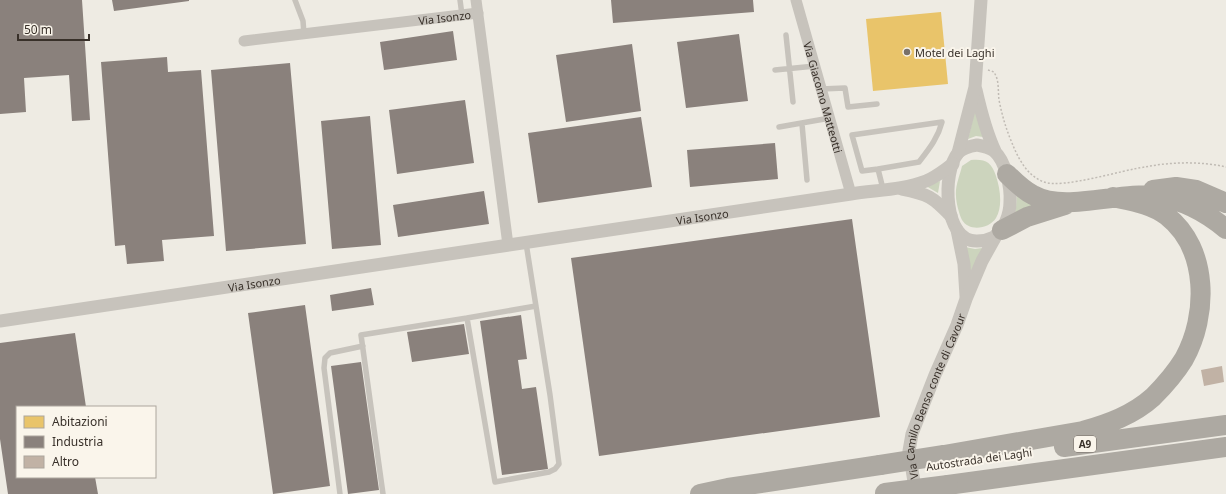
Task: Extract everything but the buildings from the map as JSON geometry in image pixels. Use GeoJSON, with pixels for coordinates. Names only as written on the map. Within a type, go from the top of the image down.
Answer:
{"type":"FeatureCollection","features":[{"type":"Feature","properties":{"kind":"highway"},"geometry":{"type":"LineString","coordinates":[[1007,174],[1017,185],[1034,196],[1052,201],[1078,202]]}},
{"type":"Feature","properties":{"kind":"highway"},"geometry":{"type":"LineString","coordinates":[[1000,232],[1027,217],[1078,202],[1123,196],[1160,188],[1176,187],[1196,190],[1226,204]]}},
{"type":"Feature","properties":{"kind":"highway"},"geometry":{"type":"LineString","coordinates":[[1123,196],[1158,196],[1193,207],[1208,215],[1226,229]]}},
{"type":"Feature","properties":{"kind":"highway"},"geometry":{"type":"LineString","coordinates":[[944,459],[1083,431],[1124,416],[1140,407],[1153,397],[1164,386],[1184,359],[1196,326],[1199,310],[1200,278],[1192,248],[1184,234],[1166,215],[1123,196]]}},
{"type":"Feature","properties":{"kind":"highway","name":"Autostrada dei Laghi"},"geometry":{"type":"LineString","coordinates":[[733,494],[944,459],[1226,425]]}},
{"type":"Feature","properties":{"kind":"highway","name":"Autostrada dei Laghi"},"geometry":{"type":"LineString","coordinates":[[881,494],[1226,447]]}},
{"type":"Feature","properties":{"kind":"highway"},"geometry":{"type":"LineString","coordinates":[[1025,475],[1143,466],[1226,455]]}},
{"type":"Feature","properties":{"kind":"highway"},"geometry":{"type":"LineString","coordinates":[[700,494],[728,488],[880,469]]}},
{"type":"Feature","properties":{"kind":"street","name":"Via Isonzo"},"geometry":{"type":"LineString","coordinates":[[476,0],[508,245]]}},
{"type":"Feature","properties":{"kind":"street","name":"Via Giacomo Matteotti"},"geometry":{"type":"LineString","coordinates":[[796,0],[851,194]]}},
{"type":"Feature","properties":{"kind":"street"},"geometry":{"type":"LineString","coordinates":[[975,87],[982,118],[995,152],[1007,174],[1011,190],[1007,220],[1000,232],[990,239],[973,242],[964,238],[957,230],[951,216],[948,201],[948,189],[975,87],[981,0]]}},
{"type":"Feature","properties":{"kind":"street","name":"Via Isonzo"},"geometry":{"type":"LineString","coordinates":[[244,41],[478,13]]}},
{"type":"Feature","properties":{"kind":"street"},"geometry":{"type":"LineString","coordinates":[[955,158],[968,147],[977,145],[985,146],[995,152]]}},
{"type":"Feature","properties":{"kind":"street","name":"Via Isonzo"},"geometry":{"type":"LineString","coordinates":[[0,321],[897,188],[925,181],[941,173],[955,158]]}},
{"type":"Feature","properties":{"kind":"street","name":"Via Isonzo"},"geometry":{"type":"LineString","coordinates":[[897,188],[920,192],[931,197],[951,216]]}},
{"type":"Feature","properties":{"kind":"street","name":"Via Camillo Benso conte di Cavour"},"geometry":{"type":"LineString","coordinates":[[957,230],[964,264],[966,299]]}},
{"type":"Feature","properties":{"kind":"street","name":"Via Camillo Benso conte di Cavour"},"geometry":{"type":"LineString","coordinates":[[916,494],[909,451],[912,434],[935,375],[958,325],[966,299],[985,255],[1000,232]]}},
{"type":"Feature","properties":{"kind":"lane"},"geometry":{"type":"LineString","coordinates":[[295,0],[303,21],[304,34]]}},
{"type":"Feature","properties":{"kind":"lane"},"geometry":{"type":"LineString","coordinates":[[460,0],[462,15]]}},
{"type":"Feature","properties":{"kind":"lane"},"geometry":{"type":"LineString","coordinates":[[786,35],[793,102]]}},
{"type":"Feature","properties":{"kind":"lane"},"geometry":{"type":"LineString","coordinates":[[775,70],[815,66]]}},
{"type":"Feature","properties":{"kind":"lane"},"geometry":{"type":"LineString","coordinates":[[822,89],[845,88],[848,107],[877,104]]}},
{"type":"Feature","properties":{"kind":"lane"},"geometry":{"type":"LineString","coordinates":[[779,128],[830,118]]}},
{"type":"Feature","properties":{"kind":"lane"},"geometry":{"type":"LineString","coordinates":[[942,122],[934,143],[919,162],[878,168],[862,171],[852,135],[942,122]]}},
{"type":"Feature","properties":{"kind":"lane"},"geometry":{"type":"LineString","coordinates":[[802,124],[807,180]]}},
{"type":"Feature","properties":{"kind":"lane"},"geometry":{"type":"LineString","coordinates":[[878,168],[883,190]]}},
{"type":"Feature","properties":{"kind":"lane"},"geometry":{"type":"LineString","coordinates":[[467,318],[494,482],[549,472],[555,469],[559,464],[550,395],[526,242]]}},
{"type":"Feature","properties":{"kind":"lane"},"geometry":{"type":"LineString","coordinates":[[383,494],[361,335],[536,306]]}},
{"type":"Feature","properties":{"kind":"lane"},"geometry":{"type":"LineString","coordinates":[[340,494],[324,368],[325,358],[330,353],[363,346]]}},
{"type":"Feature","properties":{"kind":"path"},"geometry":{"type":"LineString","coordinates":[[976,66],[991,71],[996,76],[1001,111],[1012,143],[1027,170],[1032,176],[1045,183],[1061,184],[1146,166],[1210,163],[1226,167]]}},
{"type":"Feature","properties":{"kind":"green space"},"geometry":{"type":"Polygon","coordinates":[[[975,110],[983,137],[976,136],[968,139],[975,110]]]}},
{"type":"Feature","properties":{"kind":"green space"},"geometry":{"type":"Polygon","coordinates":[[[971,160],[980,160],[990,164],[996,176],[1000,191],[1000,208],[996,218],[989,225],[979,228],[974,228],[965,224],[962,220],[956,199],[957,184],[962,166],[971,160]]]}},
{"type":"Feature","properties":{"kind":"green space"},"geometry":{"type":"Polygon","coordinates":[[[940,181],[938,193],[926,186],[940,181]]]}},
{"type":"Feature","properties":{"kind":"green space"},"geometry":{"type":"Polygon","coordinates":[[[1017,192],[1041,203],[1014,217],[1017,192]]]}},
{"type":"Feature","properties":{"kind":"green space"},"geometry":{"type":"Polygon","coordinates":[[[965,247],[975,249],[982,248],[971,274],[965,247]]]}},
{"type":"Feature","properties":{"kind":"place","name":"Motel dei Laghi"},"geometry":{"type":"Point","coordinates":[907,52]}}]}
